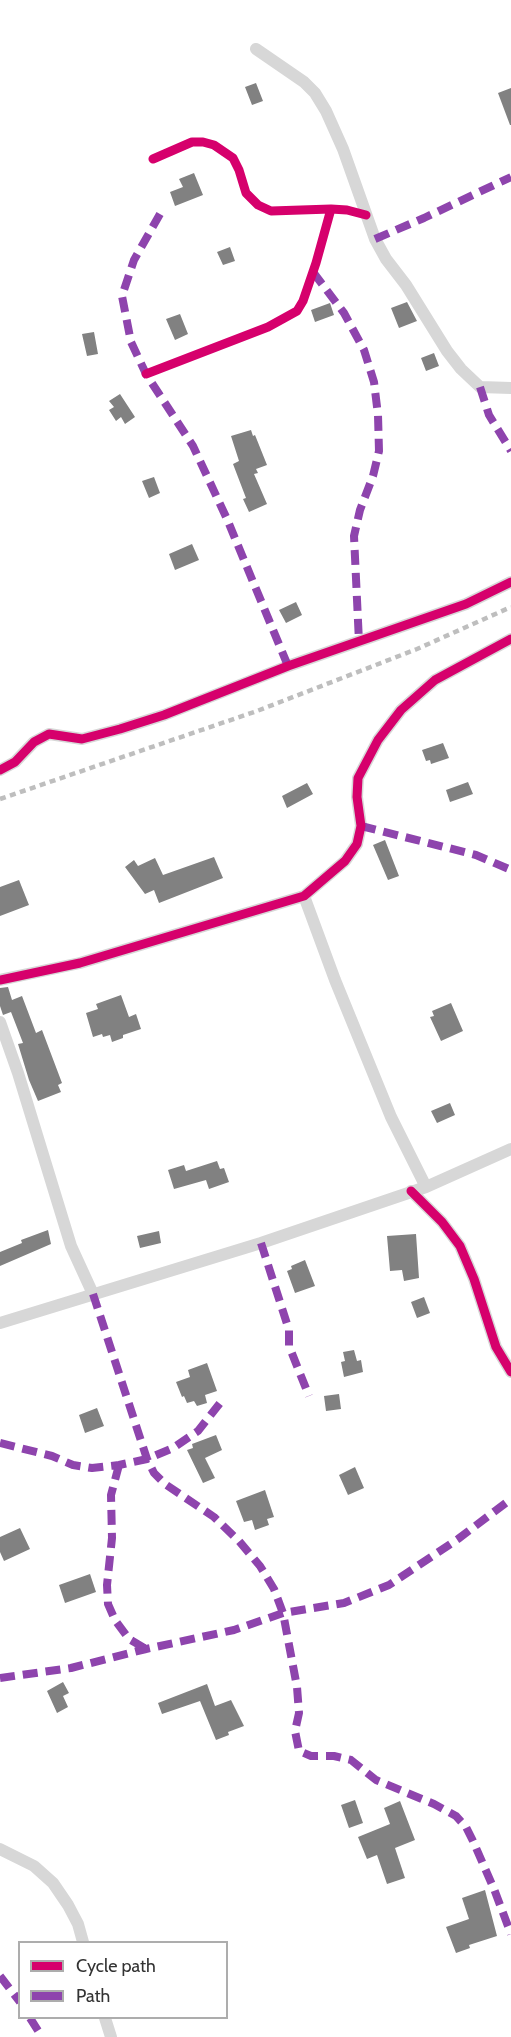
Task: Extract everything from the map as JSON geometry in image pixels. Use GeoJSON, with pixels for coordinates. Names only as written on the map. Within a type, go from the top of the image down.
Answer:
{"type":"FeatureCollection","features":[{"type":"Feature","properties":{"kind":"street"},"geometry":{"type":"LineString","coordinates":[[256,49],[304,82],[315,93],[343,149],[375,239],[454,360],[480,387],[511,388]]}},
{"type":"Feature","properties":{"kind":"street"},"geometry":{"type":"LineString","coordinates":[[0,770],[15,762],[34,742],[49,734],[82,739],[164,715],[288,666],[466,604],[511,582]]}},
{"type":"Feature","properties":{"kind":"street"},"geometry":{"type":"LineString","coordinates":[[0,980],[80,963],[304,896],[345,861],[357,844],[361,826],[357,797],[358,778],[378,740],[401,710],[435,680],[511,639]]}},
{"type":"Feature","properties":{"kind":"street"},"geometry":{"type":"LineString","coordinates":[[304,896],[335,980],[391,1117],[426,1187]]}},
{"type":"Feature","properties":{"kind":"street"},"geometry":{"type":"LineString","coordinates":[[0,1022],[71,1246],[93,1294]]}},
{"type":"Feature","properties":{"kind":"street"},"geometry":{"type":"LineString","coordinates":[[0,1323],[261,1243],[426,1187],[511,1149]]}},
{"type":"Feature","properties":{"kind":"street"},"geometry":{"type":"LineString","coordinates":[[411,1191],[442,1222],[460,1246],[474,1279],[496,1347],[511,1372]]}},
{"type":"Feature","properties":{"kind":"street"},"geometry":{"type":"LineString","coordinates":[[0,1849],[34,1866],[53,1884],[73,1914],[83,1941]]}},
{"type":"Feature","properties":{"kind":"street"},"geometry":{"type":"LineString","coordinates":[[105,2019],[111,2037]]}},
{"type":"Feature","properties":{"kind":"building"},"geometry":{"type":"Polygon","coordinates":[[[256,83],[263,101],[252,105],[245,87],[256,83]]]}},
{"type":"Feature","properties":{"kind":"building"},"geometry":{"type":"Polygon","coordinates":[[[511,88],[511,125],[510,125],[498,93],[511,88]]]}},
{"type":"Feature","properties":{"kind":"building"},"geometry":{"type":"Polygon","coordinates":[[[194,173],[203,195],[175,206],[170,192],[183,187],[179,179],[194,173]]]}},
{"type":"Feature","properties":{"kind":"building"},"geometry":{"type":"Polygon","coordinates":[[[230,247],[235,261],[223,265],[217,252],[230,247]]]}},
{"type":"Feature","properties":{"kind":"building"},"geometry":{"type":"Polygon","coordinates":[[[407,302],[417,321],[399,328],[391,308],[407,302]]]}},
{"type":"Feature","properties":{"kind":"building"},"geometry":{"type":"Polygon","coordinates":[[[330,303],[334,315],[315,322],[311,310],[330,303]]]}},
{"type":"Feature","properties":{"kind":"building"},"geometry":{"type":"Polygon","coordinates":[[[180,314],[188,334],[175,340],[166,319],[180,314]]]}},
{"type":"Feature","properties":{"kind":"building"},"geometry":{"type":"Polygon","coordinates":[[[94,332],[98,354],[87,356],[82,334],[94,332]]]}},
{"type":"Feature","properties":{"kind":"building"},"geometry":{"type":"Polygon","coordinates":[[[434,353],[439,366],[426,371],[421,358],[434,353]]]}},
{"type":"Feature","properties":{"kind":"building"},"geometry":{"type":"Polygon","coordinates":[[[120,394],[135,417],[125,424],[121,417],[116,421],[109,410],[114,407],[109,401],[120,394]]]}},
{"type":"Feature","properties":{"kind":"building"},"geometry":{"type":"Polygon","coordinates":[[[251,430],[267,465],[256,469],[258,473],[254,474],[267,504],[249,512],[233,464],[239,461],[231,436],[251,430]]]}},
{"type":"Feature","properties":{"kind":"building"},"geometry":{"type":"Polygon","coordinates":[[[154,477],[160,493],[149,498],[142,481],[154,477]]]}},
{"type":"Feature","properties":{"kind":"building"},"geometry":{"type":"Polygon","coordinates":[[[192,544],[199,560],[175,570],[169,554],[192,544]]]}},
{"type":"Feature","properties":{"kind":"building"},"geometry":{"type":"Polygon","coordinates":[[[296,602],[302,615],[286,623],[279,610],[296,602]]]}},
{"type":"Feature","properties":{"kind":"building"},"geometry":{"type":"Polygon","coordinates":[[[443,743],[449,758],[431,764],[430,760],[426,761],[422,750],[443,743]]]}},
{"type":"Feature","properties":{"kind":"building"},"geometry":{"type":"Polygon","coordinates":[[[468,782],[473,794],[450,802],[446,790],[468,782]]]}},
{"type":"Feature","properties":{"kind":"building"},"geometry":{"type":"Polygon","coordinates":[[[307,783],[313,794],[287,808],[282,796],[307,783]]]}},
{"type":"Feature","properties":{"kind":"building"},"geometry":{"type":"Polygon","coordinates":[[[385,840],[399,876],[388,880],[373,845],[385,840]]]}},
{"type":"Feature","properties":{"kind":"building"},"geometry":{"type":"Polygon","coordinates":[[[214,857],[223,878],[159,903],[154,890],[145,894],[125,867],[134,860],[138,866],[155,858],[163,875],[214,857]]]}},
{"type":"Feature","properties":{"kind":"building"},"geometry":{"type":"Polygon","coordinates":[[[19,880],[29,905],[0,916],[0,887],[19,880]]]}},
{"type":"Feature","properties":{"kind":"building"},"geometry":{"type":"Polygon","coordinates":[[[8,987],[12,1000],[22,996],[36,1033],[42,1030],[62,1083],[58,1085],[61,1092],[38,1101],[18,1044],[23,1043],[11,1012],[3,1015],[0,1006],[0,988],[8,987]]]}},
{"type":"Feature","properties":{"kind":"building"},"geometry":{"type":"Polygon","coordinates":[[[121,995],[129,1017],[136,1014],[141,1029],[123,1035],[123,1038],[112,1042],[110,1035],[103,1037],[102,1034],[93,1037],[86,1013],[98,1009],[96,1004],[121,995]]]}},
{"type":"Feature","properties":{"kind":"building"},"geometry":{"type":"Polygon","coordinates":[[[451,1003],[463,1031],[441,1041],[430,1017],[434,1016],[432,1011],[451,1003]]]}},
{"type":"Feature","properties":{"kind":"building"},"geometry":{"type":"Polygon","coordinates":[[[450,1103],[455,1115],[437,1123],[431,1111],[450,1103]]]}},
{"type":"Feature","properties":{"kind":"building"},"geometry":{"type":"Polygon","coordinates":[[[217,1161],[220,1169],[224,1168],[229,1182],[209,1189],[206,1180],[174,1189],[168,1170],[184,1165],[186,1171],[217,1161]]]}},
{"type":"Feature","properties":{"kind":"building"},"geometry":{"type":"Polygon","coordinates":[[[48,1230],[51,1244],[0,1266],[0,1252],[22,1243],[21,1240],[48,1230]]]}},
{"type":"Feature","properties":{"kind":"building"},"geometry":{"type":"Polygon","coordinates":[[[159,1231],[161,1243],[140,1248],[137,1236],[159,1231]]]}},
{"type":"Feature","properties":{"kind":"building"},"geometry":{"type":"Polygon","coordinates":[[[416,1234],[419,1278],[404,1281],[402,1270],[390,1271],[387,1236],[416,1234]]]}},
{"type":"Feature","properties":{"kind":"building"},"geometry":{"type":"Polygon","coordinates":[[[305,1260],[315,1286],[295,1293],[287,1271],[292,1269],[291,1266],[305,1260]]]}},
{"type":"Feature","properties":{"kind":"building"},"geometry":{"type":"Polygon","coordinates":[[[424,1297],[430,1313],[417,1318],[411,1302],[424,1297]]]}},
{"type":"Feature","properties":{"kind":"building"},"geometry":{"type":"Polygon","coordinates":[[[354,1350],[357,1361],[361,1360],[363,1372],[344,1377],[341,1362],[345,1361],[343,1352],[354,1350]]]}},
{"type":"Feature","properties":{"kind":"building"},"geometry":{"type":"Polygon","coordinates":[[[207,1363],[217,1391],[205,1395],[207,1403],[197,1406],[194,1401],[187,1403],[176,1382],[190,1377],[188,1370],[207,1363]]]}},
{"type":"Feature","properties":{"kind":"building"},"geometry":{"type":"Polygon","coordinates":[[[339,1394],[341,1409],[326,1411],[324,1396],[339,1394]]]}},
{"type":"Feature","properties":{"kind":"building"},"geometry":{"type":"Polygon","coordinates":[[[97,1408],[104,1426],[85,1433],[79,1415],[97,1408]]]}},
{"type":"Feature","properties":{"kind":"building"},"geometry":{"type":"Polygon","coordinates":[[[216,1435],[222,1450],[205,1458],[215,1478],[203,1483],[187,1450],[193,1448],[192,1444],[216,1435]]]}},
{"type":"Feature","properties":{"kind":"building"},"geometry":{"type":"Polygon","coordinates":[[[355,1467],[364,1488],[348,1495],[339,1475],[355,1467]]]}},
{"type":"Feature","properties":{"kind":"building"},"geometry":{"type":"Polygon","coordinates":[[[265,1490],[274,1517],[267,1519],[269,1525],[255,1530],[252,1520],[244,1522],[236,1501],[265,1490]]]}},
{"type":"Feature","properties":{"kind":"building"},"geometry":{"type":"Polygon","coordinates":[[[20,1528],[30,1549],[4,1561],[0,1552],[0,1537],[20,1528]]]}},
{"type":"Feature","properties":{"kind":"building"},"geometry":{"type":"Polygon","coordinates":[[[90,1574],[96,1592],[65,1603],[59,1585],[90,1574]]]}},
{"type":"Feature","properties":{"kind":"building"},"geometry":{"type":"Polygon","coordinates":[[[63,1682],[69,1693],[63,1696],[68,1707],[57,1713],[47,1691],[63,1682]]]}},
{"type":"Feature","properties":{"kind":"building"},"geometry":{"type":"Polygon","coordinates":[[[207,1684],[215,1706],[231,1700],[244,1726],[216,1740],[200,1701],[162,1714],[158,1703],[207,1684]]]}},
{"type":"Feature","properties":{"kind":"building"},"geometry":{"type":"Polygon","coordinates":[[[355,1800],[363,1823],[349,1828],[341,1805],[355,1800]]]}},
{"type":"Feature","properties":{"kind":"building"},"geometry":{"type":"Polygon","coordinates":[[[400,1801],[415,1840],[395,1848],[405,1878],[387,1884],[377,1855],[367,1859],[358,1837],[390,1824],[384,1808],[400,1801]]]}},
{"type":"Feature","properties":{"kind":"building"},"geometry":{"type":"Polygon","coordinates":[[[485,1890],[497,1936],[469,1945],[470,1948],[456,1953],[446,1927],[469,1919],[462,1898],[485,1890]]]}},
{"type":"Feature","properties":{"kind":"railway"},"geometry":{"type":"LineString","coordinates":[[0,799],[257,711],[417,649],[511,607]]}},
{"type":"Feature","properties":{"kind":"marked path"},"geometry":{"type":"LineString","coordinates":[[375,239],[511,177]]}},
{"type":"Feature","properties":{"kind":"marked path"},"geometry":{"type":"LineString","coordinates":[[160,214],[134,260],[122,296],[131,342],[146,374],[193,446],[227,519],[288,666]]}},
{"type":"Feature","properties":{"kind":"marked path"},"geometry":{"type":"LineString","coordinates":[[313,272],[344,313],[364,350],[374,382],[379,451],[354,536],[359,642]]}},
{"type":"Feature","properties":{"kind":"marked path"},"geometry":{"type":"LineString","coordinates":[[480,387],[489,415],[511,451]]}},
{"type":"Feature","properties":{"kind":"marked path"},"geometry":{"type":"LineString","coordinates":[[361,826],[476,855],[511,870]]}},
{"type":"Feature","properties":{"kind":"marked path"},"geometry":{"type":"LineString","coordinates":[[261,1243],[289,1330],[289,1346],[309,1396]]}},
{"type":"Feature","properties":{"kind":"marked path"},"geometry":{"type":"LineString","coordinates":[[93,1294],[147,1459],[154,1473],[165,1484],[214,1517],[239,1541],[260,1566],[274,1589],[283,1613],[297,1687],[299,1713],[295,1731],[299,1751],[311,1756],[334,1756],[351,1760],[376,1780],[434,1804],[456,1816],[466,1827],[473,1841],[511,1934]]}},
{"type":"Feature","properties":{"kind":"marked path"},"geometry":{"type":"LineString","coordinates":[[0,1443],[52,1456],[73,1465],[92,1468],[119,1465],[147,1459],[173,1448],[198,1431],[224,1398]]}},
{"type":"Feature","properties":{"kind":"marked path"},"geometry":{"type":"LineString","coordinates":[[119,1465],[111,1495],[112,1538],[107,1585],[108,1604],[115,1620],[129,1639],[146,1649]]}},
{"type":"Feature","properties":{"kind":"marked path"},"geometry":{"type":"LineString","coordinates":[[0,1678],[71,1668],[234,1630],[283,1613],[344,1603],[389,1585],[458,1539],[511,1499]]}},
{"type":"Feature","properties":{"kind":"marked path"},"geometry":{"type":"LineString","coordinates":[[0,1976],[18,1999]]}},
{"type":"Feature","properties":{"kind":"marked path"},"geometry":{"type":"LineString","coordinates":[[31,2019],[42,2037]]}},
{"type":"Feature","properties":{"kind":"cycle path"},"geometry":{"type":"LineString","coordinates":[[153,159],[192,142],[203,142],[214,145],[233,158],[246,193],[258,205],[271,211],[331,209],[366,215]]}},
{"type":"Feature","properties":{"kind":"cycle path"},"geometry":{"type":"LineString","coordinates":[[146,374],[268,327],[297,311],[303,301],[316,263],[331,209]]}},
{"type":"Feature","properties":{"kind":"cycle path"},"geometry":{"type":"LineString","coordinates":[[0,770],[15,762],[34,742],[49,734],[82,739],[164,715],[288,666],[466,604],[511,582]]}},
{"type":"Feature","properties":{"kind":"cycle path"},"geometry":{"type":"LineString","coordinates":[[0,980],[80,963],[304,896],[345,861],[357,844],[361,826],[357,797],[358,778],[378,740],[401,710],[435,680],[511,639]]}},
{"type":"Feature","properties":{"kind":"cycle path"},"geometry":{"type":"LineString","coordinates":[[411,1191],[442,1222],[460,1246],[474,1279],[496,1347],[511,1372]]}}]}
